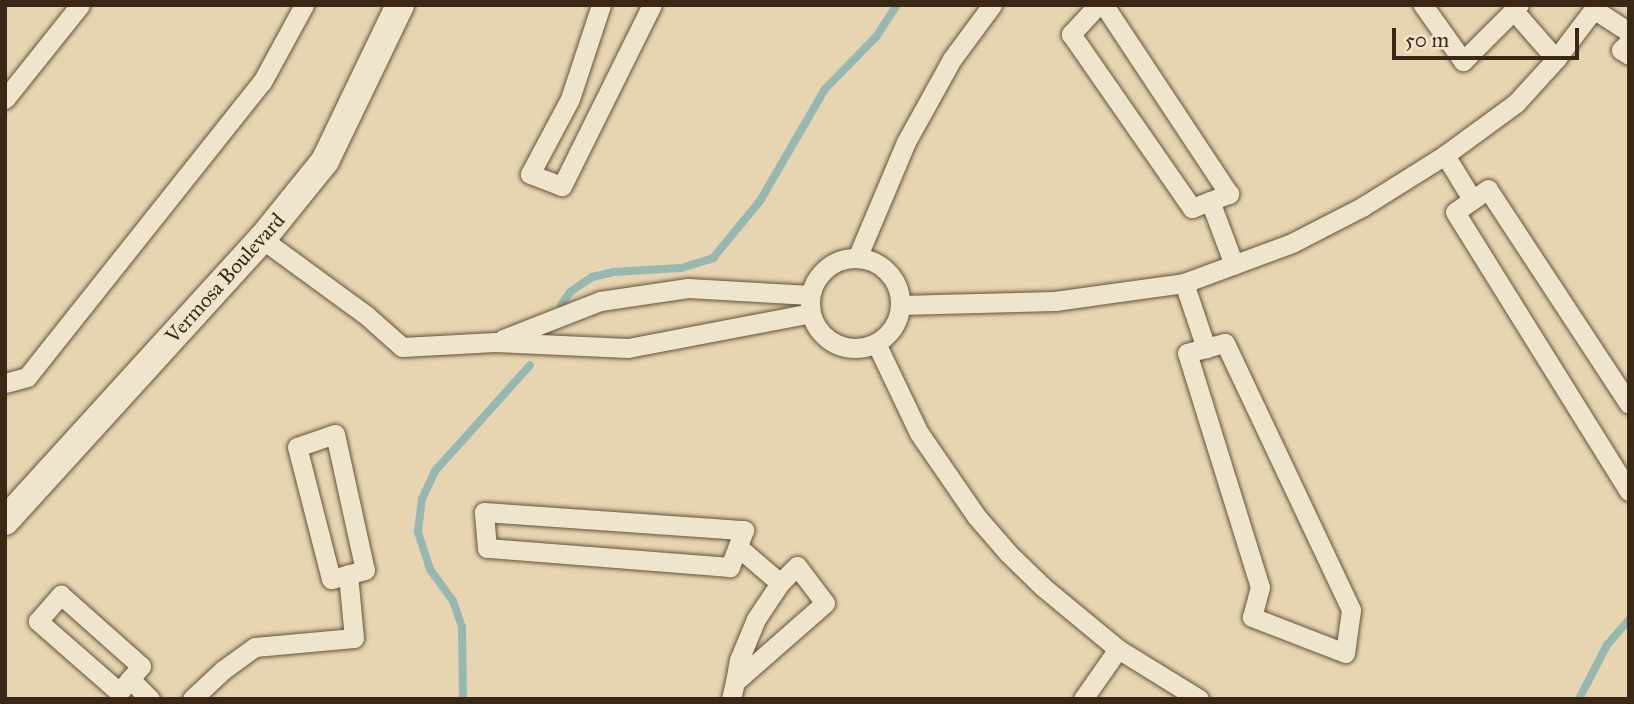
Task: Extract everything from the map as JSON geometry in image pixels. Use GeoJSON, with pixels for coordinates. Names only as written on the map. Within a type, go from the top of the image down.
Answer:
{"type":"FeatureCollection","features":[{"type":"Feature","properties":{"kind":"main road","name":"Vermosa Boulevard"},"geometry":{"type":"LineString","coordinates":[[5,521],[262,239],[325,161],[400,5]]}},
{"type":"Feature","properties":{"kind":"street"},"geometry":{"type":"LineString","coordinates":[[5,99],[80,5]]}},
{"type":"Feature","properties":{"kind":"street"},"geometry":{"type":"LineString","coordinates":[[5,383],[27,377],[262,82],[304,5]]}},
{"type":"Feature","properties":{"kind":"street"},"geometry":{"type":"LineString","coordinates":[[601,5],[570,99],[530,174],[562,186],[652,5]]}},
{"type":"Feature","properties":{"kind":"street"},"geometry":{"type":"LineString","coordinates":[[857,258],[906,142],[952,59],[992,5]]}},
{"type":"Feature","properties":{"kind":"street"},"geometry":{"type":"LineString","coordinates":[[1098,5],[1071,34],[1192,208],[1229,194],[1104,5]]}},
{"type":"Feature","properties":{"kind":"street"},"geometry":{"type":"LineString","coordinates":[[1423,5],[1463,61],[1517,8],[1556,59]]}},
{"type":"Feature","properties":{"kind":"street"},"geometry":{"type":"LineString","coordinates":[[900,306],[1055,302],[1184,283],[1234,265],[1292,243],[1362,207],[1445,155],[1516,103],[1556,59],[1596,7],[1629,32]]}},
{"type":"Feature","properties":{"kind":"street"},"geometry":{"type":"LineString","coordinates":[[1629,41],[1621,50],[1629,55]]}},
{"type":"Feature","properties":{"kind":"street"},"geometry":{"type":"LineString","coordinates":[[1445,155],[1472,199]]}},
{"type":"Feature","properties":{"kind":"street"},"geometry":{"type":"LineString","coordinates":[[1629,404],[1488,189],[1455,212],[1629,491]]}},
{"type":"Feature","properties":{"kind":"street"},"geometry":{"type":"LineString","coordinates":[[1210,201],[1234,265]]}},
{"type":"Feature","properties":{"kind":"street"},"geometry":{"type":"LineString","coordinates":[[262,239],[366,315],[402,347],[495,342],[628,348],[810,304]]}},
{"type":"Feature","properties":{"kind":"street"},"geometry":{"type":"LineString","coordinates":[[857,258],[871,261],[888,274],[898,292],[900,306],[897,321],[876,344],[849,349],[824,337],[810,304],[814,283],[832,264],[857,258]]}},
{"type":"Feature","properties":{"kind":"street"},"geometry":{"type":"LineString","coordinates":[[1184,283],[1206,348]]}},
{"type":"Feature","properties":{"kind":"street"},"geometry":{"type":"LineString","coordinates":[[495,342],[600,300],[688,288],[810,304]]}},
{"type":"Feature","properties":{"kind":"street"},"geometry":{"type":"LineString","coordinates":[[1225,343],[1351,610],[1345,653],[1252,617],[1260,587],[1187,353],[1206,348],[1225,343]]}},
{"type":"Feature","properties":{"kind":"street"},"geometry":{"type":"LineString","coordinates":[[876,344],[919,433],[976,516],[1043,587],[1118,649],[1199,699]]}},
{"type":"Feature","properties":{"kind":"street"},"geometry":{"type":"LineString","coordinates":[[335,434],[365,570],[348,575],[331,579],[297,447],[335,434]]}},
{"type":"Feature","properties":{"kind":"street"},"geometry":{"type":"LineString","coordinates":[[484,512],[744,530],[737,547],[730,567],[487,548],[484,512]]}},
{"type":"Feature","properties":{"kind":"street"},"geometry":{"type":"LineString","coordinates":[[737,547],[780,583]]}},
{"type":"Feature","properties":{"kind":"street"},"geometry":{"type":"LineString","coordinates":[[797,566],[825,603],[733,690],[747,639],[767,599],[797,566]]}},
{"type":"Feature","properties":{"kind":"street"},"geometry":{"type":"LineString","coordinates":[[192,699],[223,670],[255,647],[354,638],[348,575]]}},
{"type":"Feature","properties":{"kind":"street"},"geometry":{"type":"LineString","coordinates":[[61,595],[141,666],[130,679],[119,691],[38,621],[61,595]]}},
{"type":"Feature","properties":{"kind":"street"},"geometry":{"type":"LineString","coordinates":[[1083,699],[1118,649]]}},
{"type":"Feature","properties":{"kind":"street"},"geometry":{"type":"LineString","coordinates":[[130,679],[150,699]]}},
{"type":"Feature","properties":{"kind":"waterway"},"geometry":{"type":"LineString","coordinates":[[561,305],[570,292],[592,277],[613,272],[681,268],[713,258],[760,201],[825,89],[876,37],[897,5]]}},
{"type":"Feature","properties":{"kind":"waterway"},"geometry":{"type":"LineString","coordinates":[[463,699],[462,627],[453,601],[430,569],[418,531],[422,499],[435,471],[530,365]]}},
{"type":"Feature","properties":{"kind":"waterway"},"geometry":{"type":"LineString","coordinates":[[1579,699],[1607,645],[1629,620]]}}]}
